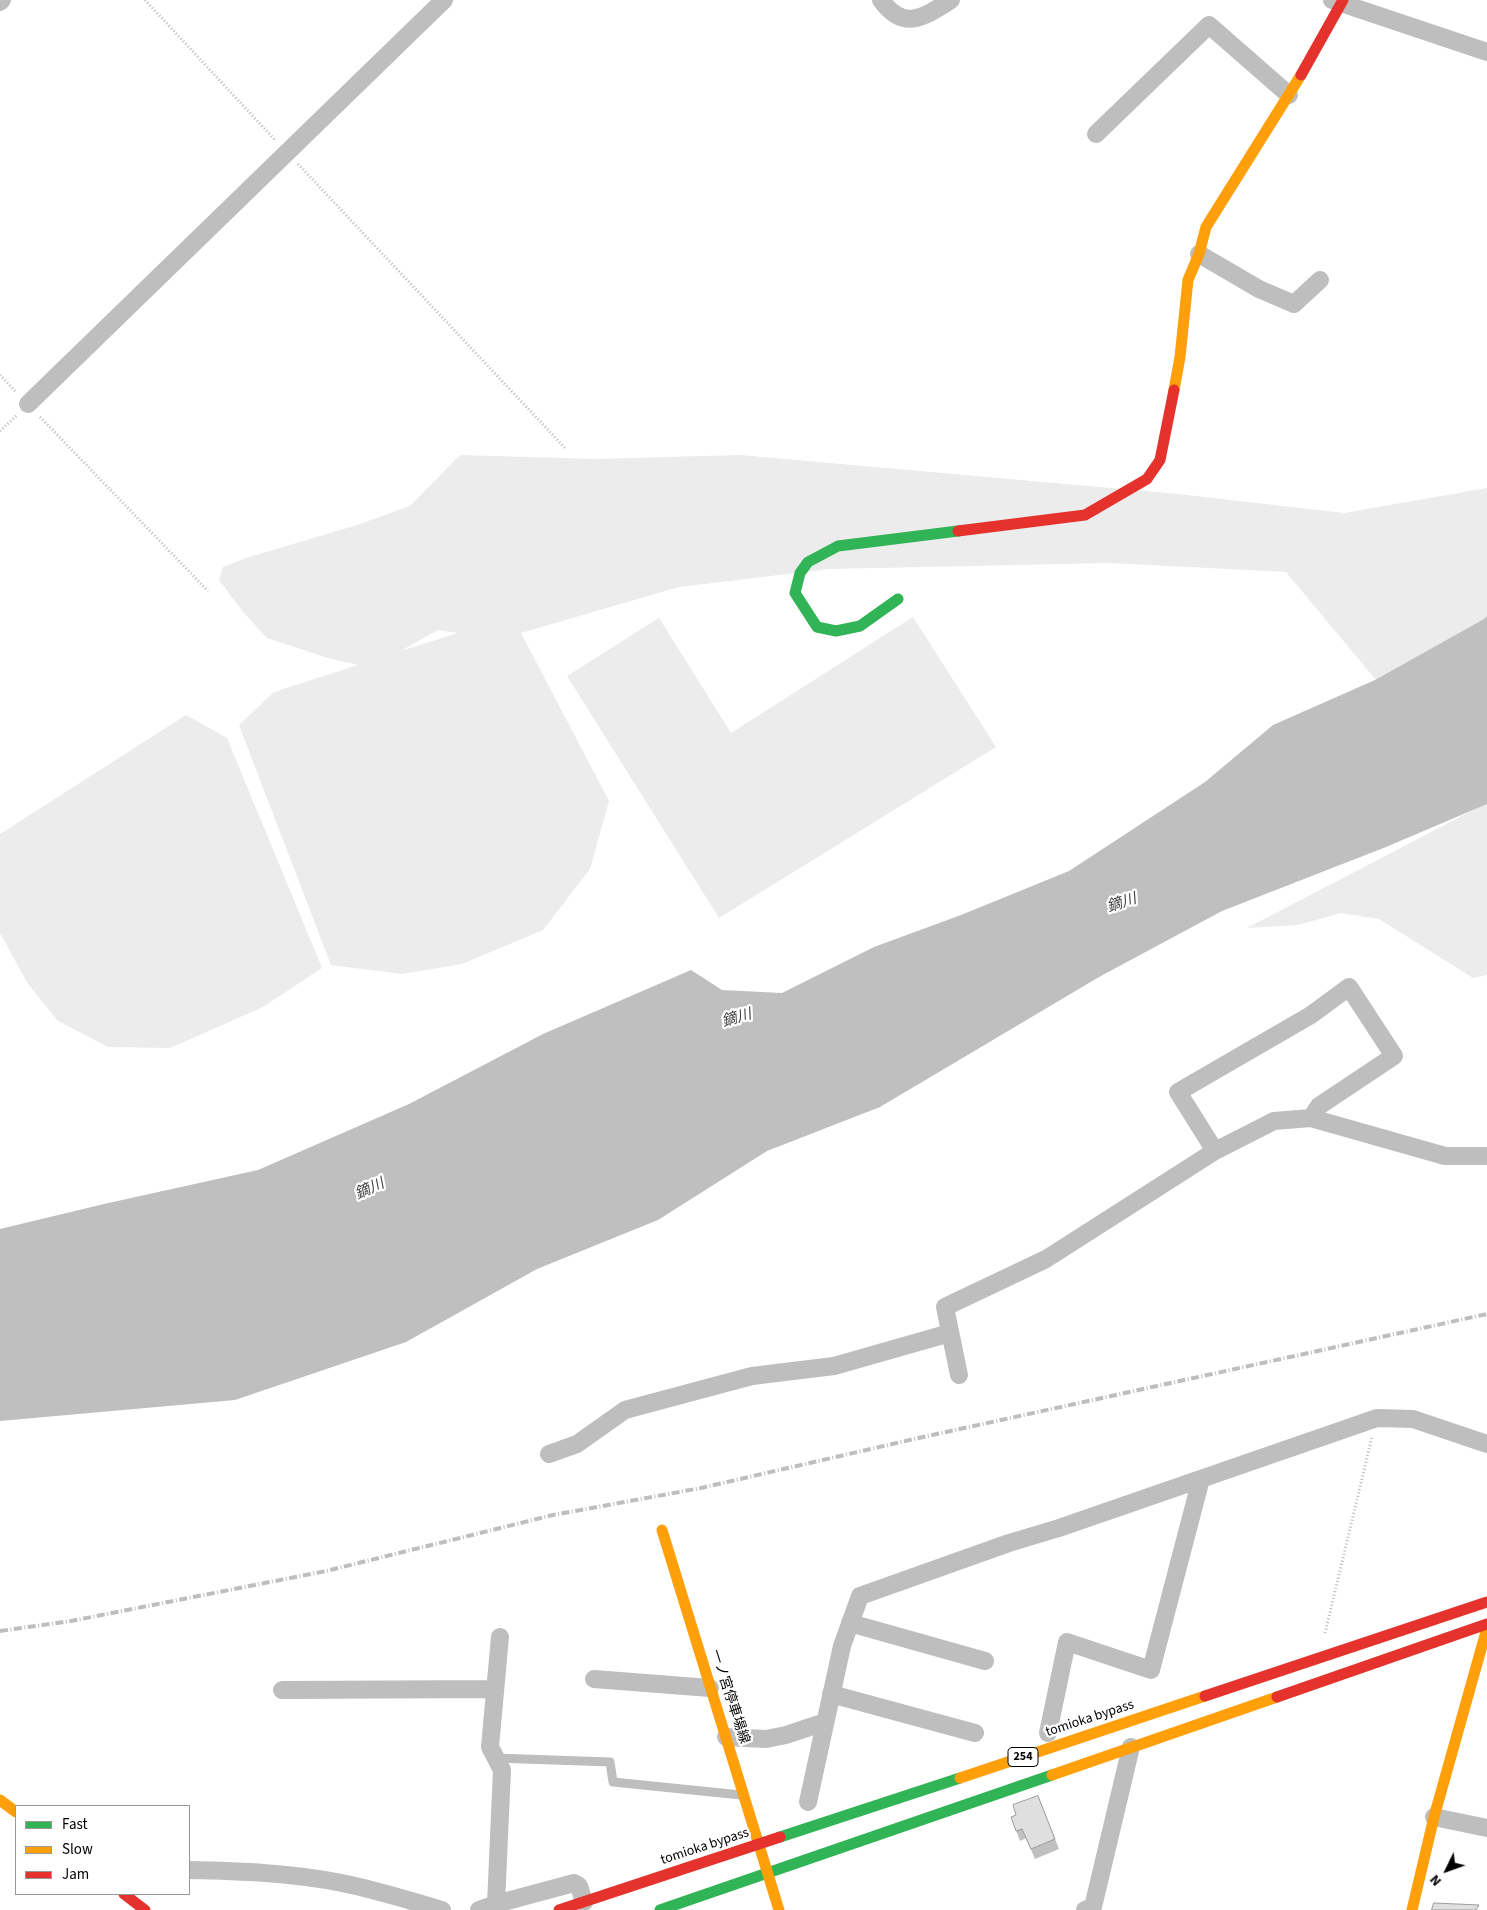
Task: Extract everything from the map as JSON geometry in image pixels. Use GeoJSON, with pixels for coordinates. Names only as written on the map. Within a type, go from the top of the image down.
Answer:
{"type":"FeatureCollection","features":[{"type":"Feature","properties":{"kind":"main road"},"geometry":{"type":"LineString","coordinates":[[898,599],[860,626],[836,631],[817,627],[794,593],[799,572],[808,560],[838,546],[1086,515],[1147,479],[1160,460],[1180,357],[1188,280],[1199,254],[1206,227],[1289,95],[1339,1]]}},
{"type":"Feature","properties":{"kind":"main road","name":"一ノ宮停車場線"},"geometry":{"type":"LineString","coordinates":[[662,1530],[779,1910]]}},
{"type":"Feature","properties":{"kind":"main road","name":"tomioka bypass"},"geometry":{"type":"LineString","coordinates":[[574,1907],[1487,1602]]}},
{"type":"Feature","properties":{"kind":"main road"},"geometry":{"type":"LineString","coordinates":[[1412,1910],[1434,1817],[1487,1626]]}},
{"type":"Feature","properties":{"kind":"main road","name":"254"},"geometry":{"type":"LineString","coordinates":[[660,1910],[1487,1626]]}},
{"type":"Feature","properties":{"kind":"main road"},"geometry":{"type":"LineString","coordinates":[[0,1800],[15,1811]]}},
{"type":"Feature","properties":{"kind":"main road"},"geometry":{"type":"LineString","coordinates":[[125,1895],[146,1910]]}},
{"type":"Feature","properties":{"kind":"street"},"geometry":{"type":"LineString","coordinates":[[28,404],[444,0]]}},
{"type":"Feature","properties":{"kind":"street"},"geometry":{"type":"LineString","coordinates":[[881,0],[888,10],[910,20],[925,16],[951,0]]}},
{"type":"Feature","properties":{"kind":"street"},"geometry":{"type":"LineString","coordinates":[[1339,1],[1487,52]]}},
{"type":"Feature","properties":{"kind":"street"},"geometry":{"type":"LineString","coordinates":[[1096,134],[1209,25],[1289,95]]}},
{"type":"Feature","properties":{"kind":"street"},"geometry":{"type":"LineString","coordinates":[[1199,254],[1259,289],[1294,304],[1320,280]]}},
{"type":"Feature","properties":{"kind":"street"},"geometry":{"type":"LineString","coordinates":[[1215,1151],[1178,1092],[1311,1016],[1349,987],[1394,1056],[1319,1106],[1311,1118]]}},
{"type":"Feature","properties":{"kind":"street"},"geometry":{"type":"LineString","coordinates":[[959,1375],[945,1307],[1046,1259],[1215,1151],[1274,1121],[1311,1118],[1445,1156],[1487,1156]]}},
{"type":"Feature","properties":{"kind":"street"},"geometry":{"type":"LineString","coordinates":[[549,1454],[577,1444],[625,1410],[752,1376],[834,1366],[950,1333]]}},
{"type":"Feature","properties":{"kind":"street"},"geometry":{"type":"LineString","coordinates":[[808,1802],[842,1646],[860,1596],[1009,1543],[1377,1418],[1413,1419],[1487,1444]]}},
{"type":"Feature","properties":{"kind":"street"},"geometry":{"type":"LineString","coordinates":[[1048,1733],[1066,1642],[1151,1670],[1201,1478]]}},
{"type":"Feature","properties":{"kind":"street"},"geometry":{"type":"LineString","coordinates":[[850,1623],[985,1660]]}},
{"type":"Feature","properties":{"kind":"street"},"geometry":{"type":"LineString","coordinates":[[496,1904],[502,1770],[490,1747],[500,1637]]}},
{"type":"Feature","properties":{"kind":"street"},"geometry":{"type":"LineString","coordinates":[[594,1679],[710,1688]]}},
{"type":"Feature","properties":{"kind":"street"},"geometry":{"type":"LineString","coordinates":[[282,1690],[495,1689]]}},
{"type":"Feature","properties":{"kind":"street"},"geometry":{"type":"LineString","coordinates":[[831,1694],[975,1734]]}},
{"type":"Feature","properties":{"kind":"street"},"geometry":{"type":"LineString","coordinates":[[726,1737],[766,1739],[786,1735],[824,1722]]}},
{"type":"Feature","properties":{"kind":"street"},"geometry":{"type":"LineString","coordinates":[[1085,1910],[1093,1907],[1131,1747]]}},
{"type":"Feature","properties":{"kind":"street"},"geometry":{"type":"LineString","coordinates":[[1434,1817],[1487,1828]]}},
{"type":"Feature","properties":{"kind":"street"},"geometry":{"type":"LineString","coordinates":[[190,1870],[268,1873],[341,1883],[442,1910]]}},
{"type":"Feature","properties":{"kind":"street"},"geometry":{"type":"LineString","coordinates":[[479,1910],[574,1882],[579,1886],[574,1907]]}},
{"type":"Feature","properties":{"kind":"lane"},"geometry":{"type":"LineString","coordinates":[[495,1758],[610,1762],[613,1782],[744,1796]]}},
{"type":"Feature","properties":{"kind":"path"},"geometry":{"type":"LineString","coordinates":[[145,0],[566,449]]}},
{"type":"Feature","properties":{"kind":"path"},"geometry":{"type":"LineString","coordinates":[[0,375],[208,591]]}},
{"type":"Feature","properties":{"kind":"path"},"geometry":{"type":"LineString","coordinates":[[0,431],[28,404]]}},
{"type":"Feature","properties":{"kind":"path"},"geometry":{"type":"LineString","coordinates":[[1325,1656],[1325,1631],[1377,1418]]}},
{"type":"Feature","properties":{"kind":"shaded area"},"geometry":{"type":"Polygon","coordinates":[[[460,455],[596,459],[740,455],[1178,494],[1344,513],[1487,488],[1487,975],[1473,978],[1379,919],[1341,913],[1298,925],[1247,928],[1481,806],[1286,572],[1110,563],[829,569],[679,587],[521,633],[609,801],[590,869],[543,930],[462,964],[402,974],[331,965],[239,725],[274,692],[358,665],[328,658],[267,638],[243,612],[219,580],[223,567],[246,558],[357,525],[410,506],[460,455]],[[438,630],[404,650],[458,633],[438,630]]]}},
{"type":"Feature","properties":{"kind":"shaded area"},"geometry":{"type":"Polygon","coordinates":[[[913,617],[996,747],[719,918],[567,676],[659,618],[731,733],[913,617]]]}},
{"type":"Feature","properties":{"kind":"shaded area"},"geometry":{"type":"Polygon","coordinates":[[[186,715],[227,738],[322,968],[263,1007],[170,1048],[108,1047],[58,1021],[28,984],[0,933],[0,834],[186,715]]]}},
{"type":"Feature","properties":{"kind":"water","name":"鏑川"},"geometry":{"type":"Polygon","coordinates":[[[1487,616],[1487,804],[1386,847],[1222,911],[1099,977],[880,1107],[767,1151],[658,1220],[537,1269],[406,1342],[235,1400],[0,1421],[0,1229],[258,1170],[409,1104],[543,1034],[691,970],[722,990],[782,993],[874,947],[961,915],[1069,871],[1205,782],[1273,725],[1375,680],[1487,616]]]}},
{"type":"Feature","properties":{"kind":"building"},"geometry":{"type":"Polygon","coordinates":[[[1038,1796],[1055,1839],[1031,1849],[1022,1829],[1016,1831],[1011,1817],[1016,1815],[1013,1805],[1038,1796]]]}},
{"type":"Feature","properties":{"kind":"building"},"geometry":{"type":"Polygon","coordinates":[[[1434,1903],[1479,1905],[1476,1910],[1432,1910],[1434,1903]]]}},
{"type":"Feature","properties":{"kind":"railway"},"geometry":{"type":"LineString","coordinates":[[0,1631],[71,1621],[326,1571],[553,1515],[701,1488],[914,1439],[1487,1314]]}},
{"type":"Feature","properties":{"kind":"traffic: fast"},"geometry":{"type":"LineString","coordinates":[[898,599],[860,626],[836,631],[817,627],[795,593],[800,573],[808,562],[838,546],[958,531]]}},
{"type":"Feature","properties":{"kind":"traffic: fast"},"geometry":{"type":"LineString","coordinates":[[660,1910],[1052,1775]]}},
{"type":"Feature","properties":{"kind":"traffic: fast"},"geometry":{"type":"LineString","coordinates":[[780,1837],[960,1778]]}},
{"type":"Feature","properties":{"kind":"traffic: slow"},"geometry":{"type":"LineString","coordinates":[[1174,390],[1180,357],[1188,280],[1199,254],[1206,227],[1301,75]]}},
{"type":"Feature","properties":{"kind":"traffic: slow"},"geometry":{"type":"LineString","coordinates":[[662,1530],[779,1910]]}},
{"type":"Feature","properties":{"kind":"traffic: slow"},"geometry":{"type":"LineString","coordinates":[[1412,1910],[1434,1817],[1487,1628]]}},
{"type":"Feature","properties":{"kind":"traffic: slow"},"geometry":{"type":"LineString","coordinates":[[960,1778],[1205,1696]]}},
{"type":"Feature","properties":{"kind":"traffic: slow"},"geometry":{"type":"LineString","coordinates":[[1052,1775],[1277,1697]]}},
{"type":"Feature","properties":{"kind":"traffic: slow"},"geometry":{"type":"LineString","coordinates":[[0,1800],[15,1811]]}},
{"type":"Feature","properties":{"kind":"traffic: jam"},"geometry":{"type":"LineString","coordinates":[[1301,75],[1343,0]]}},
{"type":"Feature","properties":{"kind":"traffic: jam"},"geometry":{"type":"LineString","coordinates":[[958,531],[1085,515],[1147,479],[1160,460],[1174,390]]}},
{"type":"Feature","properties":{"kind":"traffic: jam"},"geometry":{"type":"LineString","coordinates":[[1205,1696],[1487,1602]]}},
{"type":"Feature","properties":{"kind":"traffic: jam"},"geometry":{"type":"LineString","coordinates":[[1277,1697],[1487,1624]]}},
{"type":"Feature","properties":{"kind":"traffic: jam"},"geometry":{"type":"LineString","coordinates":[[559,1910],[780,1837]]}},
{"type":"Feature","properties":{"kind":"traffic: jam"},"geometry":{"type":"LineString","coordinates":[[125,1895],[145,1910]]}}]}
